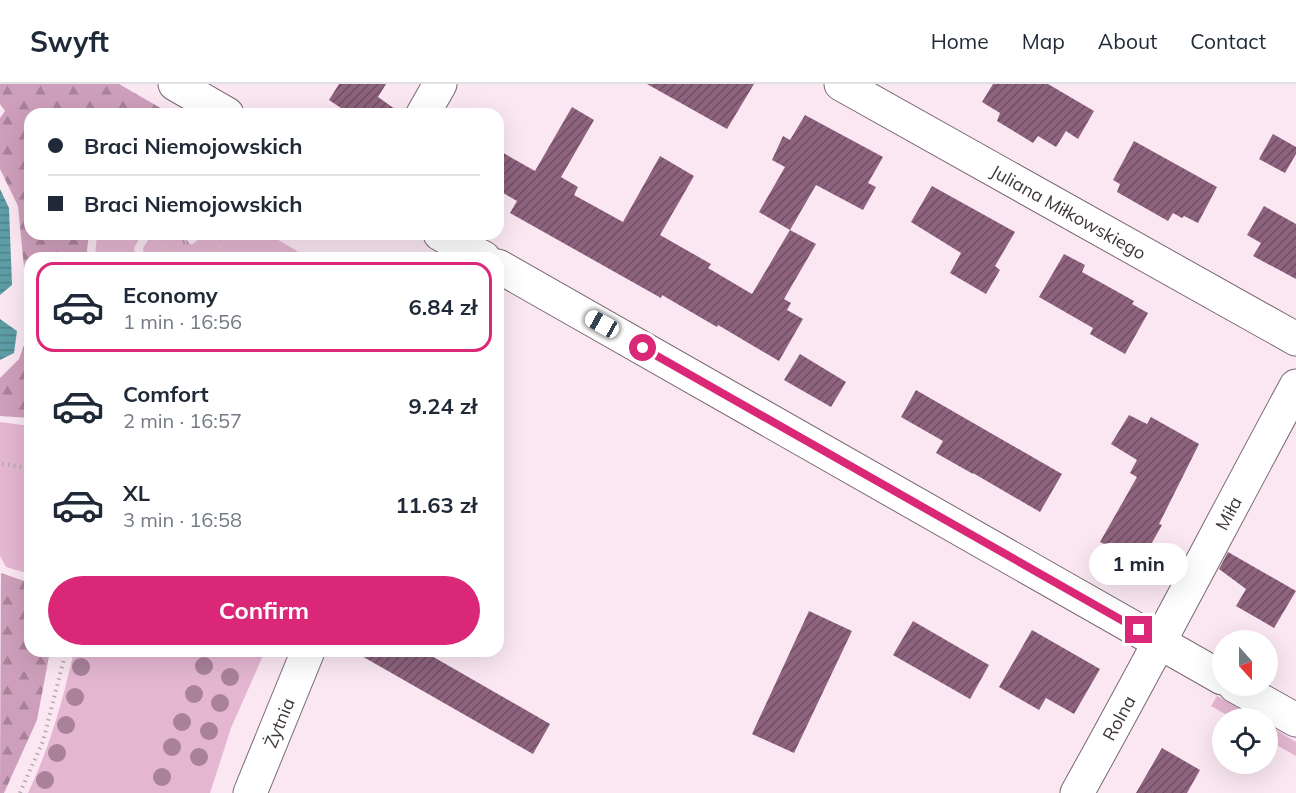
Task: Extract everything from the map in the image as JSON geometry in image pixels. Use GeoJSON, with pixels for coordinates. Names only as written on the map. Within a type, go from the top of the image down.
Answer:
{"type":"FeatureCollection","features":[{"type":"Feature","properties":{"kind":"street"},"geometry":{"type":"LineString","coordinates":[[175,84],[217,108]]}},
{"type":"Feature","properties":{"kind":"street"},"geometry":{"type":"LineString","coordinates":[[426,108],[440,84]]}},
{"type":"Feature","properties":{"kind":"street","name":"Juliana Miłkowskiego"},"geometry":{"type":"LineString","coordinates":[[841,84],[1296,339]]}},
{"type":"Feature","properties":{"kind":"street"},"geometry":{"type":"LineString","coordinates":[[450,240],[471,252]]}},
{"type":"Feature","properties":{"kind":"street"},"geometry":{"type":"LineString","coordinates":[[504,271],[1212,672]]}},
{"type":"Feature","properties":{"kind":"street","name":"Miła"},"geometry":{"type":"LineString","coordinates":[[1160,642],[1296,386]]}},
{"type":"Feature","properties":{"kind":"street","name":"Rolna"},"geometry":{"type":"LineString","coordinates":[[1077,793],[1160,642]]}},
{"type":"Feature","properties":{"kind":"street","name":"Żytnia"},"geometry":{"type":"LineString","coordinates":[[250,793],[306,657]]}},
{"type":"Feature","properties":{"kind":"street"},"geometry":{"type":"LineString","coordinates":[[1253,696],[1296,720]]}},
{"type":"Feature","properties":{"kind":"path"},"geometry":{"type":"LineString","coordinates":[[2,464],[24,467]]}},
{"type":"Feature","properties":{"kind":"path"},"geometry":{"type":"LineString","coordinates":[[20,793],[43,741],[64,657]]}},
{"type":"Feature","properties":{"kind":"green space"},"geometry":{"type":"Polygon","coordinates":[[[0,84],[119,84],[161,108],[24,108],[24,240],[88,240],[87,252],[24,252],[24,268],[18,206],[0,169],[0,118],[5,111],[0,104],[0,84]]]}},
{"type":"Feature","properties":{"kind":"green space"},"geometry":{"type":"Polygon","coordinates":[[[96,240],[139,240],[134,248],[135,252],[96,252],[96,240]]]}},
{"type":"Feature","properties":{"kind":"green space"},"geometry":{"type":"Polygon","coordinates":[[[148,240],[157,240],[166,252],[144,252],[143,248],[148,240]]]}},
{"type":"Feature","properties":{"kind":"green space"},"geometry":{"type":"Polygon","coordinates":[[[157,240],[187,240],[191,245],[198,240],[216,240],[224,252],[166,252],[157,240]]]}},
{"type":"Feature","properties":{"kind":"green space"},"geometry":{"type":"Polygon","coordinates":[[[216,240],[278,240],[299,252],[224,252],[216,240]]]}},
{"type":"Feature","properties":{"kind":"green space"},"geometry":{"type":"Polygon","coordinates":[[[24,345],[24,418],[0,416],[0,378],[19,359],[24,345]]]}},
{"type":"Feature","properties":{"kind":"green space"},"geometry":{"type":"Polygon","coordinates":[[[0,422],[24,425],[24,572],[6,567],[0,556],[0,422]]]}},
{"type":"Feature","properties":{"kind":"green space"},"geometry":{"type":"Polygon","coordinates":[[[1,573],[24,581],[24,657],[49,657],[37,720],[4,793],[0,793],[1,573]]]}},
{"type":"Feature","properties":{"kind":"green space"},"geometry":{"type":"Polygon","coordinates":[[[72,657],[262,657],[231,728],[210,793],[28,793],[43,758],[72,657]]]}},
{"type":"Feature","properties":{"kind":"green space"},"geometry":{"type":"Polygon","coordinates":[[[1217,696],[1238,708],[1214,708],[1211,706],[1217,696]]]}},
{"type":"Feature","properties":{"kind":"green space"},"geometry":{"type":"Polygon","coordinates":[[[1278,731],[1296,742],[1296,756],[1278,746],[1278,731]]]}},
{"type":"Feature","properties":{"kind":"water"},"geometry":{"type":"Polygon","coordinates":[[[0,189],[9,208],[12,285],[0,295],[0,189]]]}},
{"type":"Feature","properties":{"kind":"water"},"geometry":{"type":"Polygon","coordinates":[[[0,319],[17,331],[14,353],[0,360],[0,319]]]}},
{"type":"Feature","properties":{"kind":"building"},"geometry":{"type":"Polygon","coordinates":[[[339,84],[386,84],[378,97],[394,108],[341,108],[329,100],[339,84]]]}},
{"type":"Feature","properties":{"kind":"building"},"geometry":{"type":"Polygon","coordinates":[[[647,84],[754,84],[727,129],[647,84]]]}},
{"type":"Feature","properties":{"kind":"building"},"geometry":{"type":"Polygon","coordinates":[[[993,84],[1048,84],[1094,111],[1078,139],[1066,131],[1056,147],[1038,136],[1033,143],[997,121],[1000,113],[982,102],[993,84]]]}},
{"type":"Feature","properties":{"kind":"building"},"geometry":{"type":"Polygon","coordinates":[[[572,107],[594,120],[561,177],[578,187],[574,195],[623,222],[660,156],[694,176],[660,235],[711,264],[708,268],[752,294],[790,230],[816,244],[784,299],[791,303],[787,310],[803,319],[779,361],[718,325],[717,327],[662,295],[661,298],[510,213],[517,201],[504,193],[504,153],[535,171],[572,107]]]}},
{"type":"Feature","properties":{"kind":"building"},"geometry":{"type":"Polygon","coordinates":[[[805,115],[883,157],[868,183],[876,187],[863,210],[816,185],[790,230],[759,212],[785,167],[772,160],[783,136],[790,140],[805,115]]]}},
{"type":"Feature","properties":{"kind":"building"},"geometry":{"type":"Polygon","coordinates":[[[1273,134],[1296,147],[1296,154],[1285,173],[1259,159],[1273,134]]]}},
{"type":"Feature","properties":{"kind":"building"},"geometry":{"type":"Polygon","coordinates":[[[1134,141],[1217,187],[1198,223],[1173,213],[1168,221],[1117,192],[1120,184],[1113,180],[1134,141]]]}},
{"type":"Feature","properties":{"kind":"building"},"geometry":{"type":"Polygon","coordinates":[[[932,186],[1015,232],[995,266],[1000,270],[986,294],[950,273],[961,253],[911,222],[932,186]]]}},
{"type":"Feature","properties":{"kind":"building"},"geometry":{"type":"Polygon","coordinates":[[[1264,206],[1296,224],[1296,279],[1253,256],[1261,243],[1247,235],[1264,206]]]}},
{"type":"Feature","properties":{"kind":"building"},"geometry":{"type":"Polygon","coordinates":[[[1064,254],[1085,265],[1082,272],[1134,301],[1132,304],[1148,313],[1125,354],[1090,334],[1093,328],[1039,297],[1064,254]]]}},
{"type":"Feature","properties":{"kind":"building"},"geometry":{"type":"Polygon","coordinates":[[[800,354],[846,382],[831,407],[784,380],[800,354]]]}},
{"type":"Feature","properties":{"kind":"building"},"geometry":{"type":"Polygon","coordinates":[[[916,390],[1062,474],[1040,512],[936,453],[943,441],[901,417],[916,390]]]}},
{"type":"Feature","properties":{"kind":"building"},"geometry":{"type":"Polygon","coordinates":[[[1129,415],[1147,424],[1151,417],[1199,444],[1159,524],[1162,525],[1141,562],[1100,542],[1137,477],[1130,473],[1137,460],[1111,444],[1129,415]]]}},
{"type":"Feature","properties":{"kind":"building"},"geometry":{"type":"Polygon","coordinates":[[[1228,552],[1296,591],[1274,628],[1236,606],[1246,589],[1219,569],[1228,552]]]}},
{"type":"Feature","properties":{"kind":"building"},"geometry":{"type":"Polygon","coordinates":[[[809,611],[852,631],[794,753],[752,734],[809,611]]]}},
{"type":"Feature","properties":{"kind":"building"},"geometry":{"type":"Polygon","coordinates":[[[913,621],[989,665],[970,699],[893,655],[913,621]]]}},
{"type":"Feature","properties":{"kind":"building"},"geometry":{"type":"Polygon","coordinates":[[[1032,630],[1100,669],[1074,714],[1046,698],[1039,710],[999,687],[1032,630]]]}},
{"type":"Feature","properties":{"kind":"building"},"geometry":{"type":"Polygon","coordinates":[[[363,657],[433,657],[550,724],[533,754],[363,657]]]}},
{"type":"Feature","properties":{"kind":"building"},"geometry":{"type":"Polygon","coordinates":[[[1162,748],[1200,770],[1187,793],[1136,793],[1162,748]]]}},
{"type":"Feature","properties":{"kind":"route"},"geometry":{"type":"LineString","coordinates":[[643,348],[1139,630]]}}]}
